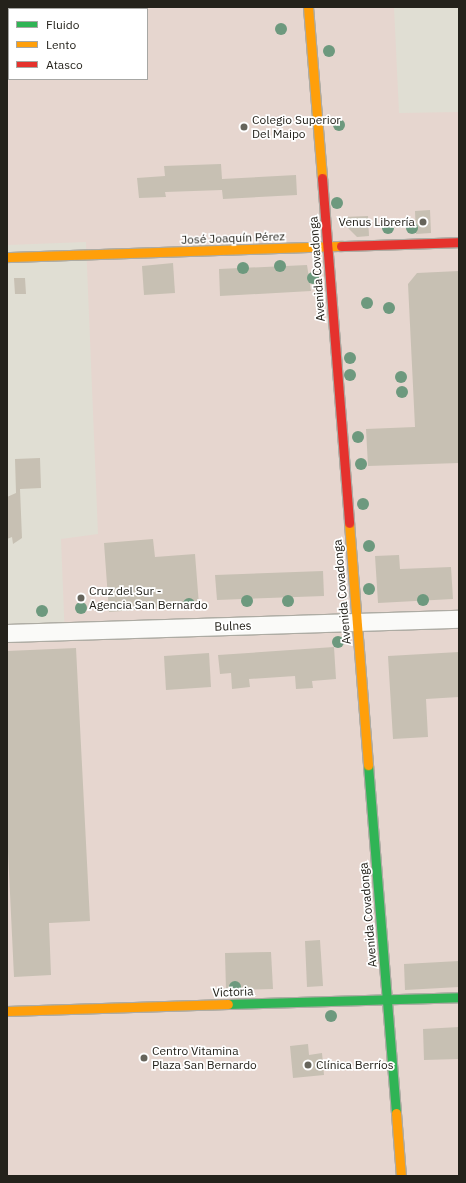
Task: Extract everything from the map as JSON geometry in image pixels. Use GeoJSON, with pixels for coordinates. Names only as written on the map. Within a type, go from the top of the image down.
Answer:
{"type":"FeatureCollection","features":[{"type":"Feature","properties":{"kind":"street","name":"Avenida Covadonga"},"geometry":{"type":"LineString","coordinates":[[308,7],[401,1176]]}},
{"type":"Feature","properties":{"kind":"street","name":"José Joaquín Pérez"},"geometry":{"type":"LineString","coordinates":[[7,257],[459,242]]}},
{"type":"Feature","properties":{"kind":"street","name":"Bulnes"},"geometry":{"type":"LineString","coordinates":[[7,633],[459,619]]}},
{"type":"Feature","properties":{"kind":"street","name":"Victoria"},"geometry":{"type":"LineString","coordinates":[[7,1011],[387,998],[459,997]]}},
{"type":"Feature","properties":{"kind":"shaded area"},"geometry":{"type":"Polygon","coordinates":[[[7,7],[394,7],[399,113],[459,112],[459,1176],[7,1176],[7,642],[65,640],[61,539],[98,534],[86,242],[7,245],[7,7]]]}},
{"type":"Feature","properties":{"kind":"building"},"geometry":{"type":"Polygon","coordinates":[[[221,164],[222,179],[296,175],[297,195],[223,199],[222,190],[165,192],[166,197],[139,198],[137,178],[165,176],[164,166],[221,164]]]}},
{"type":"Feature","properties":{"kind":"building","name":"Venus Librería"},"geometry":{"type":"Polygon","coordinates":[[[430,210],[431,233],[416,234],[415,211],[430,210]]]}},
{"type":"Feature","properties":{"kind":"building"},"geometry":{"type":"Polygon","coordinates":[[[368,216],[369,236],[357,237],[345,225],[344,217],[368,216]]]}},
{"type":"Feature","properties":{"kind":"building"},"geometry":{"type":"Polygon","coordinates":[[[173,263],[175,293],[144,295],[142,266],[173,263]]]}},
{"type":"Feature","properties":{"kind":"building"},"geometry":{"type":"Polygon","coordinates":[[[307,265],[311,291],[220,296],[219,269],[307,265]]]}},
{"type":"Feature","properties":{"kind":"building"},"geometry":{"type":"Polygon","coordinates":[[[459,271],[459,463],[368,466],[366,429],[415,427],[408,284],[417,273],[459,271]]]}},
{"type":"Feature","properties":{"kind":"building"},"geometry":{"type":"Polygon","coordinates":[[[14,278],[25,278],[26,294],[15,294],[14,278]]]}},
{"type":"Feature","properties":{"kind":"building"},"geometry":{"type":"Polygon","coordinates":[[[40,458],[41,488],[20,489],[22,538],[13,544],[12,537],[7,539],[7,497],[16,493],[15,459],[40,458]]]}},
{"type":"Feature","properties":{"kind":"building"},"geometry":{"type":"Polygon","coordinates":[[[153,539],[155,557],[195,554],[199,605],[109,612],[104,543],[153,539]]]}},
{"type":"Feature","properties":{"kind":"building"},"geometry":{"type":"Polygon","coordinates":[[[399,555],[400,569],[451,567],[453,599],[378,603],[375,556],[399,555]]]}},
{"type":"Feature","properties":{"kind":"building"},"geometry":{"type":"Polygon","coordinates":[[[323,571],[324,596],[217,600],[215,575],[323,571]]]}},
{"type":"Feature","properties":{"kind":"building"},"geometry":{"type":"Polygon","coordinates":[[[334,647],[336,679],[312,681],[313,688],[296,689],[295,676],[249,679],[250,687],[232,689],[231,673],[220,674],[218,655],[334,647]]]}},
{"type":"Feature","properties":{"kind":"building"},"geometry":{"type":"Polygon","coordinates":[[[76,648],[90,921],[49,923],[51,975],[14,977],[7,831],[7,651],[76,648]]]}},
{"type":"Feature","properties":{"kind":"building"},"geometry":{"type":"Polygon","coordinates":[[[459,652],[459,697],[426,699],[428,737],[393,739],[388,656],[459,652]]]}},
{"type":"Feature","properties":{"kind":"building"},"geometry":{"type":"Polygon","coordinates":[[[209,653],[211,687],[166,690],[164,656],[209,653]]]}},
{"type":"Feature","properties":{"kind":"building"},"geometry":{"type":"Polygon","coordinates":[[[320,940],[323,986],[307,987],[305,941],[320,940]]]}},
{"type":"Feature","properties":{"kind":"building"},"geometry":{"type":"Polygon","coordinates":[[[271,952],[273,989],[226,990],[225,953],[271,952]]]}},
{"type":"Feature","properties":{"kind":"building"},"geometry":{"type":"Polygon","coordinates":[[[459,961],[459,987],[405,990],[404,964],[459,961]]]}},
{"type":"Feature","properties":{"kind":"building"},"geometry":{"type":"Polygon","coordinates":[[[459,1027],[459,1059],[424,1060],[423,1029],[459,1027]]]}},
{"type":"Feature","properties":{"kind":"building","name":"Clínica Berríos"},"geometry":{"type":"Polygon","coordinates":[[[308,1044],[309,1055],[322,1053],[324,1075],[293,1078],[290,1046],[308,1044]]]}},
{"type":"Feature","properties":{"kind":"traffic: fast"},"geometry":{"type":"LineString","coordinates":[[368,765],[396,1113]]}},
{"type":"Feature","properties":{"kind":"traffic: fast"},"geometry":{"type":"LineString","coordinates":[[228,1004],[459,997]]}},
{"type":"Feature","properties":{"kind":"traffic: slow"},"geometry":{"type":"LineString","coordinates":[[308,7],[322,178]]}},
{"type":"Feature","properties":{"kind":"traffic: slow"},"geometry":{"type":"LineString","coordinates":[[7,257],[341,246]]}},
{"type":"Feature","properties":{"kind":"traffic: slow"},"geometry":{"type":"LineString","coordinates":[[349,523],[368,765]]}},
{"type":"Feature","properties":{"kind":"traffic: slow"},"geometry":{"type":"LineString","coordinates":[[7,1011],[228,1004]]}},
{"type":"Feature","properties":{"kind":"traffic: slow"},"geometry":{"type":"LineString","coordinates":[[396,1113],[401,1176]]}},
{"type":"Feature","properties":{"kind":"traffic: jam"},"geometry":{"type":"LineString","coordinates":[[322,178],[349,523]]}},
{"type":"Feature","properties":{"kind":"traffic: jam"},"geometry":{"type":"LineString","coordinates":[[341,246],[459,242]]}},
{"type":"Feature","properties":{"kind":"place","name":"Colegio Superior Del Maipo"},"geometry":{"type":"Point","coordinates":[244,127]}},
{"type":"Feature","properties":{"kind":"place","name":"Venus Librería"},"geometry":{"type":"Point","coordinates":[423,222]}},
{"type":"Feature","properties":{"kind":"place","name":"Cruz del Sur - Agencia San Bernardo"},"geometry":{"type":"Point","coordinates":[81,598]}},
{"type":"Feature","properties":{"kind":"place","name":"Centro Vitamina Plaza San Bernardo"},"geometry":{"type":"Point","coordinates":[144,1058]}},
{"type":"Feature","properties":{"kind":"place","name":"Clínica Berríos"},"geometry":{"type":"Point","coordinates":[308,1065]}}]}
